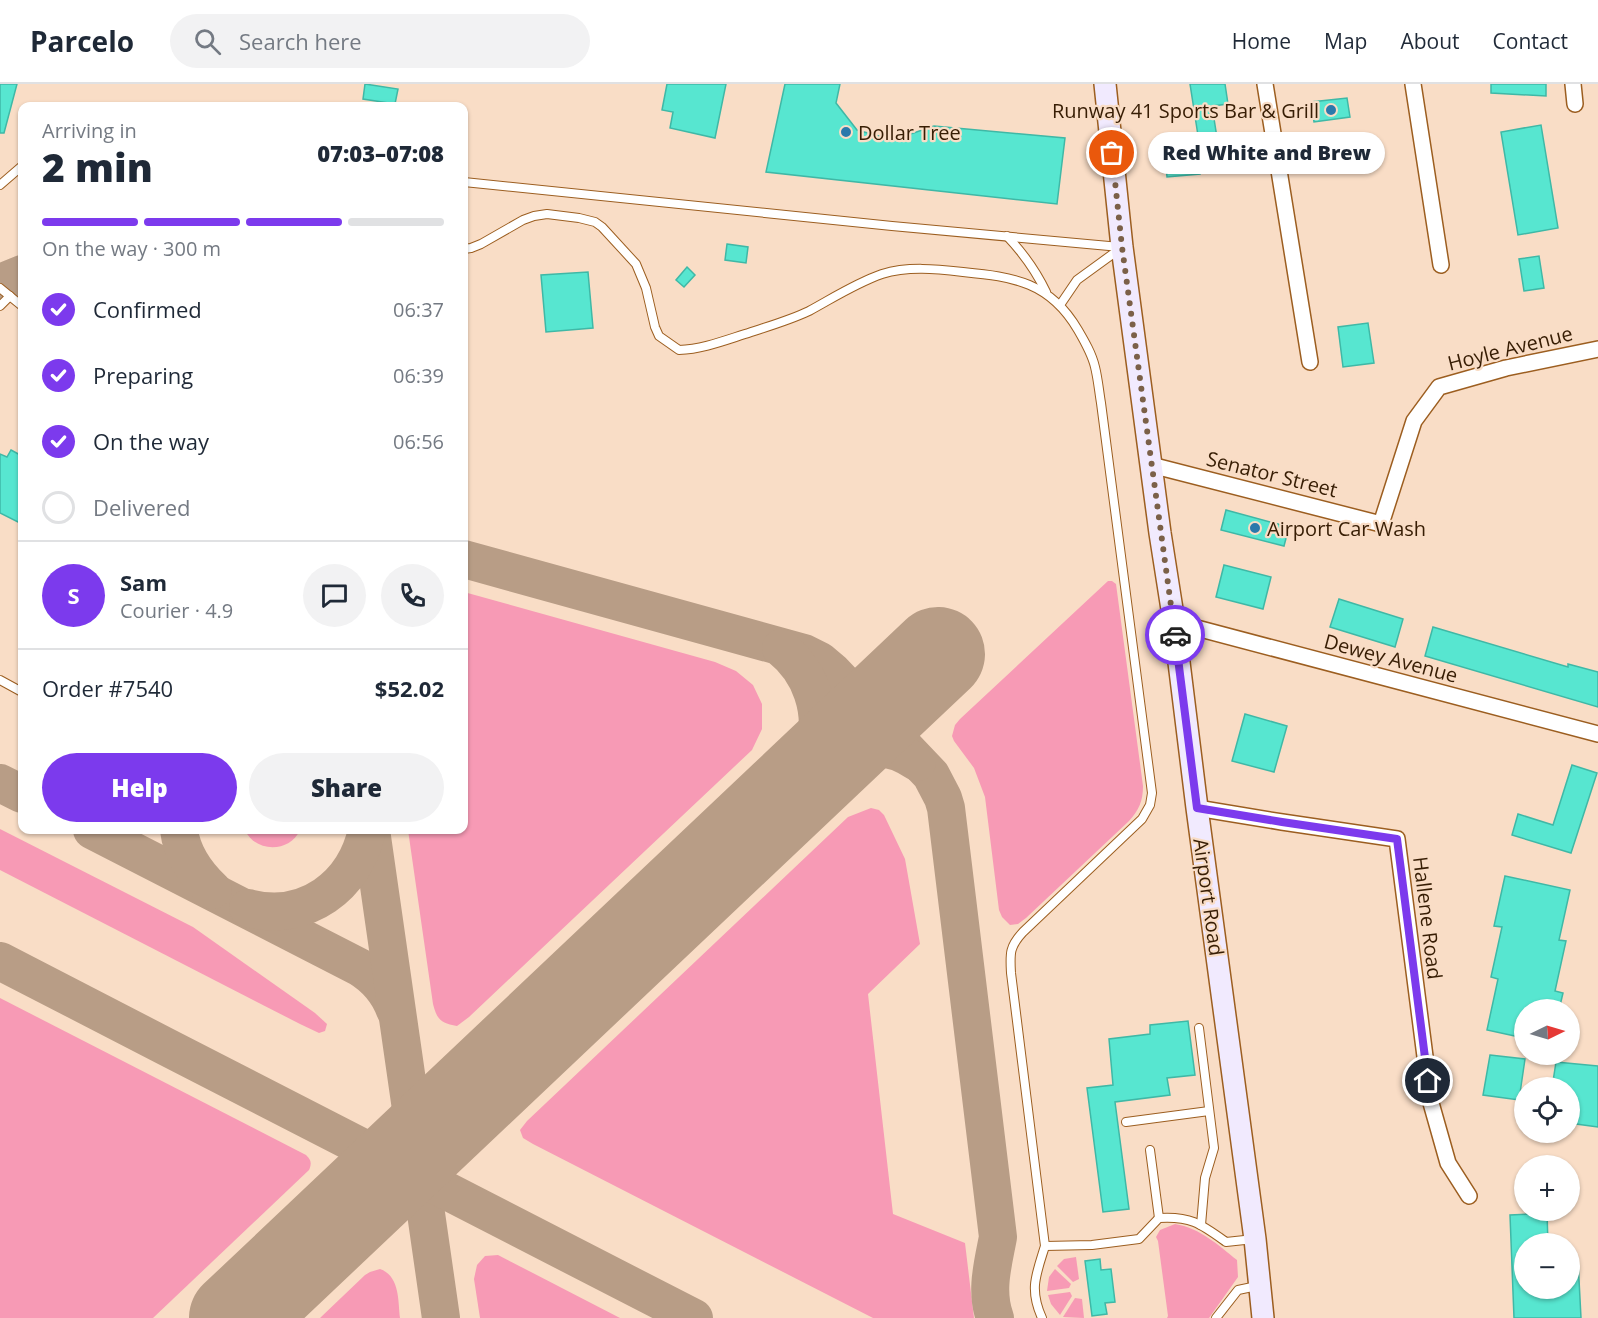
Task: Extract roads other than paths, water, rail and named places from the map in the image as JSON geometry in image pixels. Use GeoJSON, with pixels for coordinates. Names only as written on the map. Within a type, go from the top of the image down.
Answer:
{"type":"FeatureCollection","features":[{"type":"Feature","properties":{"kind":"main road","name":"Airport Road"},"geometry":{"type":"LineString","coordinates":[[1105,84],[1122,247],[1174,622],[1255,1239],[1263,1318]]}},
{"type":"Feature","properties":{"kind":"street"},"geometry":{"type":"LineString","coordinates":[[1265,84],[1310,362]]}},
{"type":"Feature","properties":{"kind":"street"},"geometry":{"type":"LineString","coordinates":[[1413,84],[1441,265]]}},
{"type":"Feature","properties":{"kind":"street"},"geometry":{"type":"LineString","coordinates":[[1573,84],[1575,104]]}},
{"type":"Feature","properties":{"kind":"street","name":"Hoyle Avenue"},"geometry":{"type":"LineString","coordinates":[[1382,524],[1414,421],[1439,387],[1506,368],[1598,349]]}},
{"type":"Feature","properties":{"kind":"street","name":"Senator Street"},"geometry":{"type":"LineString","coordinates":[[1152,465],[1382,524]]}},
{"type":"Feature","properties":{"kind":"street","name":"Dewey Avenue"},"geometry":{"type":"LineString","coordinates":[[1174,622],[1598,734]]}},
{"type":"Feature","properties":{"kind":"street","name":"Hallene Road"},"geometry":{"type":"LineString","coordinates":[[1197,808],[1397,839],[1431,1103],[1448,1163],[1469,1197]]}},
{"type":"Feature","properties":{"kind":"lane"},"geometry":{"type":"LineString","coordinates":[[0,185],[18,169]]}},
{"type":"Feature","properties":{"kind":"lane"},"geometry":{"type":"LineString","coordinates":[[468,182],[1122,247]]}},
{"type":"Feature","properties":{"kind":"lane"},"geometry":{"type":"LineString","coordinates":[[468,248],[534,216],[547,214],[595,222],[636,264],[646,288],[655,327],[660,336],[679,350],[703,347],[789,319],[857,284],[881,275],[906,270],[931,269],[1000,277],[1032,286],[1047,294],[1060,305],[1086,343],[1095,367],[1152,793],[1150,806],[1142,819],[1023,932],[1015,941],[1010,955],[1045,1246],[1034,1290],[1036,1306],[1042,1318]]}},
{"type":"Feature","properties":{"kind":"lane"},"geometry":{"type":"LineString","coordinates":[[1007,236],[1036,272],[1047,294]]}},
{"type":"Feature","properties":{"kind":"lane"},"geometry":{"type":"LineString","coordinates":[[1060,305],[1077,280],[1122,247]]}},
{"type":"Feature","properties":{"kind":"lane"},"geometry":{"type":"LineString","coordinates":[[0,288],[18,303]]}},
{"type":"Feature","properties":{"kind":"lane"},"geometry":{"type":"LineString","coordinates":[[0,306],[10,296]]}},
{"type":"Feature","properties":{"kind":"lane"},"geometry":{"type":"LineString","coordinates":[[0,680],[18,690]]}},
{"type":"Feature","properties":{"kind":"lane"},"geometry":{"type":"LineString","coordinates":[[1199,1028],[1214,1148],[1205,1178],[1202,1225]]}},
{"type":"Feature","properties":{"kind":"lane"},"geometry":{"type":"LineString","coordinates":[[1126,1122],[1209,1111]]}},
{"type":"Feature","properties":{"kind":"lane"},"geometry":{"type":"LineString","coordinates":[[1149,1150],[1159,1218]]}},
{"type":"Feature","properties":{"kind":"lane"},"geometry":{"type":"LineString","coordinates":[[1045,1246],[1092,1245],[1139,1239],[1159,1218],[1186,1218],[1202,1225],[1227,1242],[1255,1239]]}},
{"type":"Feature","properties":{"kind":"lane"},"geometry":{"type":"LineString","coordinates":[[1216,1318],[1238,1290],[1260,1285]]}},
{"type":"Feature","properties":{"kind":"place","name":"Runway 41 Sports Bar & Grill"},"geometry":{"type":"Point","coordinates":[1331,110]}},
{"type":"Feature","properties":{"kind":"place","name":"Dollar Tree"},"geometry":{"type":"Point","coordinates":[846,132]}},
{"type":"Feature","properties":{"kind":"place","name":"Red White and Brew"},"geometry":{"type":"Point","coordinates":[1112,153]}},
{"type":"Feature","properties":{"kind":"place","name":"Airport Car Wash"},"geometry":{"type":"Point","coordinates":[1255,528]}}]}
